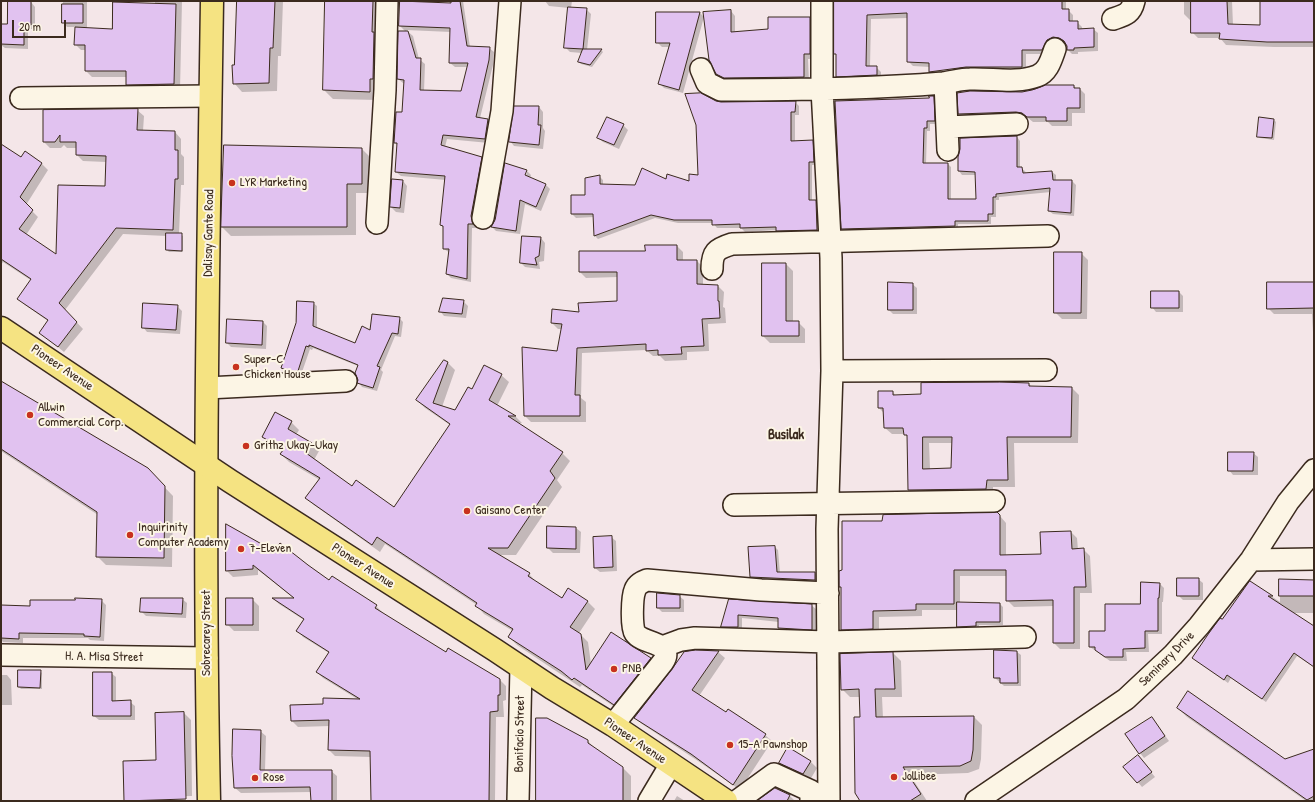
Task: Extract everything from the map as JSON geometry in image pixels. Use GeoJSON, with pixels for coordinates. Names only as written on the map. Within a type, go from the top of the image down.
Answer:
{"type":"FeatureCollection","features":[{"type":"Feature","properties":{"kind":"main road","name":"Dalisay Gante Road"},"geometry":{"type":"LineString","coordinates":[[206,464],[212,1]]}},
{"type":"Feature","properties":{"kind":"main road","name":"Pioneer Avenue"},"geometry":{"type":"LineString","coordinates":[[1,328],[230,481],[613,726],[726,801]]}},
{"type":"Feature","properties":{"kind":"main road","name":"Sobrecarey Street"},"geometry":{"type":"LineString","coordinates":[[206,464],[209,801]]}},
{"type":"Feature","properties":{"kind":"street"},"geometry":{"type":"LineString","coordinates":[[377,223],[385,90],[388,1]]}},
{"type":"Feature","properties":{"kind":"street"},"geometry":{"type":"LineString","coordinates":[[483,218],[502,111],[510,1]]}},
{"type":"Feature","properties":{"kind":"street"},"geometry":{"type":"LineString","coordinates":[[737,801],[774,774],[820,796],[828,642],[828,504],[832,371],[830,242],[822,89],[822,1]]}},
{"type":"Feature","properties":{"kind":"street"},"geometry":{"type":"LineString","coordinates":[[1113,19],[1125,15],[1131,10],[1134,1]]}},
{"type":"Feature","properties":{"kind":"street"},"geometry":{"type":"LineString","coordinates":[[701,69],[707,83],[721,90],[822,89],[945,83],[970,78],[1022,79],[1037,76],[1045,71],[1050,63],[1055,49]]}},
{"type":"Feature","properties":{"kind":"street"},"geometry":{"type":"LineString","coordinates":[[945,83],[948,150]]}},
{"type":"Feature","properties":{"kind":"street"},"geometry":{"type":"LineString","coordinates":[[21,98],[210,96]]}},
{"type":"Feature","properties":{"kind":"street"},"geometry":{"type":"LineString","coordinates":[[947,127],[1017,124]]}},
{"type":"Feature","properties":{"kind":"street"},"geometry":{"type":"LineString","coordinates":[[712,269],[712,258],[716,252],[732,244],[1048,236]]}},
{"type":"Feature","properties":{"kind":"street"},"geometry":{"type":"LineString","coordinates":[[832,371],[1046,370]]}},
{"type":"Feature","properties":{"kind":"street"},"geometry":{"type":"LineString","coordinates":[[207,388],[346,381]]}},
{"type":"Feature","properties":{"kind":"street","name":"Seminary Drive"},"geometry":{"type":"LineString","coordinates":[[976,801],[1131,694],[1173,655],[1199,626],[1251,560],[1288,502],[1314,470]]}},
{"type":"Feature","properties":{"kind":"street"},"geometry":{"type":"LineString","coordinates":[[734,505],[994,502]]}},
{"type":"Feature","properties":{"kind":"street"},"geometry":{"type":"LineString","coordinates":[[1251,560],[1314,559]]}},
{"type":"Feature","properties":{"kind":"street"},"geometry":{"type":"LineString","coordinates":[[613,726],[665,658],[666,652],[662,647],[636,634],[633,627],[633,598],[638,584],[647,580],[761,590],[828,592]]}},
{"type":"Feature","properties":{"kind":"street"},"geometry":{"type":"LineString","coordinates":[[662,647],[681,640],[695,638],[828,642],[1025,636]]}},
{"type":"Feature","properties":{"kind":"street","name":"H. A. Misa Street"},"geometry":{"type":"LineString","coordinates":[[1,656],[207,658]]}},
{"type":"Feature","properties":{"kind":"street","name":"Bonifacio Street"},"geometry":{"type":"LineString","coordinates":[[518,801],[521,667]]}},
{"type":"Feature","properties":{"kind":"street"},"geometry":{"type":"LineString","coordinates":[[649,801],[671,764]]}},
{"type":"Feature","properties":{"kind":"building"},"geometry":{"type":"Polygon","coordinates":[[[8,1],[31,1],[31,25],[24,25],[24,45],[1,44],[1,24],[7,24],[8,1]]]}},
{"type":"Feature","properties":{"kind":"building"},"geometry":{"type":"Polygon","coordinates":[[[237,1],[275,1],[273,48],[270,48],[269,83],[233,84],[232,65],[234,65],[237,1]]]}},
{"type":"Feature","properties":{"kind":"building"},"geometry":{"type":"Polygon","coordinates":[[[325,1],[373,1],[373,79],[370,79],[370,92],[323,90],[325,1]]]}},
{"type":"Feature","properties":{"kind":"building"},"geometry":{"type":"Polygon","coordinates":[[[400,1],[451,3],[451,1],[460,1],[467,46],[490,47],[489,60],[476,117],[488,119],[485,139],[443,135],[441,145],[482,157],[471,216],[473,224],[468,224],[467,279],[446,274],[449,249],[443,249],[443,226],[440,225],[445,176],[395,172],[397,143],[394,143],[396,112],[402,112],[404,80],[397,79],[398,31],[408,31],[416,58],[421,58],[420,90],[461,91],[468,63],[449,63],[450,28],[399,26],[400,1]]]}},
{"type":"Feature","properties":{"kind":"building"},"geometry":{"type":"Polygon","coordinates":[[[834,1],[1062,1],[1062,9],[1069,9],[1069,21],[1078,21],[1078,29],[1094,28],[1094,47],[1074,48],[1074,50],[1067,50],[1067,46],[1064,41],[1053,37],[1047,40],[1042,50],[1022,50],[1022,67],[966,67],[929,72],[929,63],[907,62],[907,13],[867,15],[866,66],[877,66],[877,75],[836,77],[836,54],[834,54],[834,1]]]}},
{"type":"Feature","properties":{"kind":"building"},"geometry":{"type":"Polygon","coordinates":[[[1191,1],[1227,1],[1228,24],[1260,25],[1260,1],[1314,1],[1314,42],[1267,42],[1219,39],[1220,33],[1191,33],[1191,1]]]}},
{"type":"Feature","properties":{"kind":"building"},"geometry":{"type":"Polygon","coordinates":[[[113,2],[176,4],[174,84],[126,85],[126,71],[85,71],[85,45],[74,45],[75,27],[112,29],[113,2]]]}},
{"type":"Feature","properties":{"kind":"building"},"geometry":{"type":"Polygon","coordinates":[[[62,4],[83,4],[83,23],[62,23],[62,4]]]}},
{"type":"Feature","properties":{"kind":"building"},"geometry":{"type":"Polygon","coordinates":[[[568,7],[587,8],[583,49],[564,48],[568,7]]]}},
{"type":"Feature","properties":{"kind":"building"},"geometry":{"type":"Polygon","coordinates":[[[731,10],[731,32],[768,29],[768,17],[810,17],[810,54],[804,54],[804,77],[724,78],[716,74],[709,60],[703,12],[731,10]]]}},
{"type":"Feature","properties":{"kind":"building"},"geometry":{"type":"Polygon","coordinates":[[[656,12],[700,12],[679,90],[658,84],[670,43],[656,43],[656,12]]]}},
{"type":"Feature","properties":{"kind":"building"},"geometry":{"type":"Polygon","coordinates":[[[583,49],[602,49],[590,65],[578,62],[583,49]]]}},
{"type":"Feature","properties":{"kind":"building"},"geometry":{"type":"Polygon","coordinates":[[[1046,85],[1074,85],[1074,88],[1080,88],[1080,108],[1067,108],[1067,121],[1046,121],[1046,117],[1027,117],[1022,113],[1016,112],[958,114],[957,93],[970,91],[1022,92],[1046,85]]]}},
{"type":"Feature","properties":{"kind":"building"},"geometry":{"type":"Polygon","coordinates":[[[701,93],[721,102],[796,101],[795,112],[791,112],[791,141],[813,140],[814,162],[809,162],[809,200],[816,200],[817,230],[776,231],[776,227],[740,228],[740,224],[712,225],[712,220],[674,220],[651,215],[594,236],[593,214],[571,214],[571,195],[585,195],[585,178],[600,175],[600,184],[635,185],[642,168],[666,179],[667,174],[689,181],[689,174],[698,175],[696,125],[685,94],[701,93]]]}},
{"type":"Feature","properties":{"kind":"building"},"geometry":{"type":"Polygon","coordinates":[[[929,96],[934,96],[935,121],[927,121],[927,128],[924,128],[923,163],[948,163],[948,199],[976,199],[975,172],[958,171],[960,138],[1017,136],[1017,167],[1022,167],[1023,173],[1052,171],[1053,180],[1072,180],[1071,213],[1048,211],[1050,188],[996,194],[996,197],[993,197],[993,214],[988,214],[988,221],[955,221],[955,226],[841,229],[835,101],[929,98],[929,96]]]}},
{"type":"Feature","properties":{"kind":"building"},"geometry":{"type":"Polygon","coordinates":[[[514,106],[539,106],[538,125],[541,125],[539,145],[509,142],[514,106]]]}},
{"type":"Feature","properties":{"kind":"building"},"geometry":{"type":"Polygon","coordinates":[[[138,109],[137,130],[175,131],[175,150],[178,150],[178,179],[175,179],[173,230],[116,228],[59,303],[77,322],[58,347],[39,333],[48,320],[17,299],[31,279],[1,259],[1,144],[21,157],[25,151],[42,163],[20,197],[33,210],[19,229],[56,254],[58,185],[105,186],[106,156],[76,155],[76,142],[60,142],[60,135],[55,142],[43,142],[43,110],[138,109]]]}},
{"type":"Feature","properties":{"kind":"building"},"geometry":{"type":"Polygon","coordinates":[[[607,117],[624,124],[614,145],[597,138],[607,117]]]}},
{"type":"Feature","properties":{"kind":"building"},"geometry":{"type":"Polygon","coordinates":[[[1259,117],[1274,119],[1272,138],[1257,137],[1259,117]]]}},
{"type":"Feature","properties":{"kind":"building"},"geometry":{"type":"Polygon","coordinates":[[[224,145],[362,148],[362,184],[347,184],[347,227],[221,227],[224,145]]]}},
{"type":"Feature","properties":{"kind":"building"},"geometry":{"type":"Polygon","coordinates":[[[505,163],[527,170],[525,175],[546,184],[536,207],[520,200],[516,231],[491,227],[495,220],[505,163]]]}},
{"type":"Feature","properties":{"kind":"building"},"geometry":{"type":"Polygon","coordinates":[[[392,179],[403,180],[400,208],[390,207],[392,179]]]}},
{"type":"Feature","properties":{"kind":"building"},"geometry":{"type":"Polygon","coordinates":[[[166,233],[182,233],[182,251],[166,250],[166,233]]]}},
{"type":"Feature","properties":{"kind":"building"},"geometry":{"type":"Polygon","coordinates":[[[522,236],[541,237],[539,256],[535,258],[537,265],[520,263],[522,236]]]}},
{"type":"Feature","properties":{"kind":"building"},"geometry":{"type":"Polygon","coordinates":[[[645,245],[677,245],[677,260],[697,260],[697,284],[718,285],[720,318],[702,319],[704,346],[681,347],[682,354],[658,355],[658,350],[646,351],[646,344],[577,348],[575,395],[580,395],[580,416],[524,416],[522,347],[557,351],[562,324],[551,323],[552,309],[579,312],[578,303],[617,301],[617,272],[579,272],[579,251],[645,251],[645,245]]]}},
{"type":"Feature","properties":{"kind":"building"},"geometry":{"type":"Polygon","coordinates":[[[1054,252],[1082,252],[1081,313],[1054,313],[1054,252]]]}},
{"type":"Feature","properties":{"kind":"building"},"geometry":{"type":"Polygon","coordinates":[[[762,263],[786,263],[786,321],[799,321],[799,336],[762,336],[762,263]]]}},
{"type":"Feature","properties":{"kind":"building"},"geometry":{"type":"Polygon","coordinates":[[[888,282],[913,283],[913,310],[888,310],[888,282]]]}},
{"type":"Feature","properties":{"kind":"building"},"geometry":{"type":"Polygon","coordinates":[[[1267,282],[1314,282],[1314,308],[1267,309],[1267,282]]]}},
{"type":"Feature","properties":{"kind":"building"},"geometry":{"type":"Polygon","coordinates":[[[1151,291],[1179,291],[1179,308],[1151,308],[1151,291]]]}},
{"type":"Feature","properties":{"kind":"building"},"geometry":{"type":"Polygon","coordinates":[[[443,298],[464,300],[462,314],[439,312],[443,298]]]}},
{"type":"Feature","properties":{"kind":"building"},"geometry":{"type":"Polygon","coordinates":[[[297,301],[314,302],[313,326],[355,343],[362,326],[370,330],[372,314],[400,317],[398,334],[392,333],[377,366],[380,367],[373,388],[357,383],[358,380],[355,373],[358,365],[309,345],[309,347],[306,346],[298,371],[292,372],[281,368],[296,323],[297,301]]]}},
{"type":"Feature","properties":{"kind":"building"},"geometry":{"type":"Polygon","coordinates":[[[143,303],[178,305],[176,330],[142,328],[143,303]]]}},
{"type":"Feature","properties":{"kind":"building"},"geometry":{"type":"Polygon","coordinates":[[[227,319],[263,321],[262,345],[226,343],[227,319]]]}},
{"type":"Feature","properties":{"kind":"building"},"geometry":{"type":"Polygon","coordinates":[[[444,360],[448,362],[433,403],[455,410],[468,387],[472,389],[484,365],[502,374],[489,400],[516,416],[508,416],[563,452],[550,471],[555,478],[508,548],[488,548],[530,573],[528,576],[562,598],[568,588],[588,601],[570,627],[581,634],[586,670],[611,632],[651,658],[614,705],[574,678],[572,680],[561,671],[508,637],[513,629],[475,606],[477,603],[377,537],[372,545],[305,498],[320,478],[280,454],[284,449],[262,437],[275,412],[292,421],[288,429],[312,443],[306,453],[352,486],[356,480],[394,507],[450,424],[416,400],[444,360]]]}},
{"type":"Feature","properties":{"kind":"building","name":"Allwin Commercial Corp."},"geometry":{"type":"Polygon","coordinates":[[[1,381],[148,468],[165,486],[164,558],[96,557],[97,512],[1,449],[1,381]]]}},
{"type":"Feature","properties":{"kind":"building"},"geometry":{"type":"Polygon","coordinates":[[[1000,382],[1029,383],[1029,386],[1072,387],[1071,437],[1007,437],[1008,480],[987,480],[986,489],[908,490],[907,435],[904,435],[903,428],[884,428],[883,408],[878,408],[878,391],[893,391],[893,395],[921,394],[921,383],[1000,382]],[[923,437],[923,469],[951,468],[952,437],[923,437]]]}},
{"type":"Feature","properties":{"kind":"building"},"geometry":{"type":"Polygon","coordinates":[[[1228,452],[1254,452],[1253,471],[1228,471],[1228,452]]]}},
{"type":"Feature","properties":{"kind":"building"},"geometry":{"type":"Polygon","coordinates":[[[997,512],[1000,515],[1000,555],[1041,554],[1040,532],[1071,531],[1072,549],[1084,548],[1086,587],[1074,587],[1074,643],[1053,643],[1053,600],[1006,601],[1006,570],[954,570],[954,604],[916,604],[916,610],[873,611],[873,629],[841,630],[841,587],[839,587],[839,571],[842,570],[842,521],[882,521],[883,515],[997,512]]]}},
{"type":"Feature","properties":{"kind":"building"},"geometry":{"type":"Polygon","coordinates":[[[226,524],[274,551],[280,543],[329,580],[332,576],[377,605],[375,608],[446,652],[448,648],[500,679],[498,711],[490,712],[489,801],[371,801],[370,751],[328,750],[329,720],[291,721],[290,705],[323,704],[323,698],[360,699],[316,672],[329,652],[296,631],[304,619],[272,598],[294,598],[253,565],[253,569],[226,571],[226,524]]]}},
{"type":"Feature","properties":{"kind":"building"},"geometry":{"type":"Polygon","coordinates":[[[547,526],[576,527],[576,549],[547,548],[547,526]]]}},
{"type":"Feature","properties":{"kind":"building"},"geometry":{"type":"Polygon","coordinates":[[[612,536],[613,567],[594,568],[593,537],[612,536]]]}},
{"type":"Feature","properties":{"kind":"building"},"geometry":{"type":"Polygon","coordinates":[[[775,546],[777,572],[815,572],[815,580],[750,577],[748,547],[775,546]]]}},
{"type":"Feature","properties":{"kind":"building"},"geometry":{"type":"Polygon","coordinates":[[[1177,578],[1199,578],[1199,596],[1177,596],[1177,578]]]}},
{"type":"Feature","properties":{"kind":"building"},"geometry":{"type":"Polygon","coordinates":[[[1279,579],[1314,580],[1314,596],[1279,596],[1279,579]]]}},
{"type":"Feature","properties":{"kind":"building"},"geometry":{"type":"Polygon","coordinates":[[[1250,581],[1273,596],[1268,596],[1314,626],[1314,667],[1294,653],[1262,699],[1227,675],[1224,680],[1192,658],[1220,618],[1222,619],[1250,581]]]}},
{"type":"Feature","properties":{"kind":"building"},"geometry":{"type":"Polygon","coordinates":[[[1141,582],[1160,583],[1158,598],[1158,631],[1145,631],[1145,648],[1123,649],[1123,657],[1105,657],[1095,650],[1095,647],[1089,647],[1089,631],[1105,631],[1105,604],[1140,604],[1141,582]]]}},
{"type":"Feature","properties":{"kind":"building"},"geometry":{"type":"Polygon","coordinates":[[[657,593],[680,595],[680,608],[657,608],[657,593]]]}},
{"type":"Feature","properties":{"kind":"building"},"geometry":{"type":"Polygon","coordinates":[[[75,598],[102,599],[100,637],[84,636],[84,634],[19,633],[19,639],[1,638],[1,605],[30,606],[30,600],[75,600],[75,598]]]}},
{"type":"Feature","properties":{"kind":"building"},"geometry":{"type":"Polygon","coordinates":[[[141,598],[183,598],[182,614],[140,612],[141,598]]]}},
{"type":"Feature","properties":{"kind":"building"},"geometry":{"type":"Polygon","coordinates":[[[226,598],[253,598],[253,625],[226,625],[226,598]]]}},
{"type":"Feature","properties":{"kind":"building"},"geometry":{"type":"Polygon","coordinates":[[[729,599],[812,604],[812,630],[778,628],[778,618],[738,615],[738,627],[721,627],[729,599]]]}},
{"type":"Feature","properties":{"kind":"building"},"geometry":{"type":"Polygon","coordinates":[[[957,602],[1000,603],[1000,622],[976,622],[976,626],[957,627],[957,602]]]}},
{"type":"Feature","properties":{"kind":"building"},"geometry":{"type":"Polygon","coordinates":[[[696,650],[719,651],[692,690],[726,712],[728,709],[766,734],[733,785],[691,754],[634,718],[684,652],[696,650]]]}},
{"type":"Feature","properties":{"kind":"building"},"geometry":{"type":"Polygon","coordinates":[[[994,650],[1017,651],[1018,683],[1000,683],[1000,678],[994,678],[994,650]]]}},
{"type":"Feature","properties":{"kind":"building"},"geometry":{"type":"Polygon","coordinates":[[[893,652],[895,689],[875,689],[876,717],[974,716],[973,750],[971,761],[960,766],[903,767],[921,794],[910,801],[860,801],[855,793],[854,717],[860,717],[859,689],[841,690],[840,654],[893,652]]]}},
{"type":"Feature","properties":{"kind":"building"},"geometry":{"type":"Polygon","coordinates":[[[18,670],[41,670],[40,688],[18,687],[18,670]]]}},
{"type":"Feature","properties":{"kind":"building"},"geometry":{"type":"Polygon","coordinates":[[[93,672],[112,672],[112,701],[131,700],[131,716],[93,716],[93,672]]]}},
{"type":"Feature","properties":{"kind":"building"},"geometry":{"type":"Polygon","coordinates":[[[1188,691],[1285,759],[1314,749],[1314,796],[1307,800],[1177,708],[1188,691]]]}},
{"type":"Feature","properties":{"kind":"building"},"geometry":{"type":"Polygon","coordinates":[[[184,712],[186,799],[124,801],[123,761],[156,760],[155,713],[184,712]]]}},
{"type":"Feature","properties":{"kind":"building"},"geometry":{"type":"Polygon","coordinates":[[[1152,717],[1165,736],[1139,754],[1125,734],[1152,717]]]}},
{"type":"Feature","properties":{"kind":"building"},"geometry":{"type":"Polygon","coordinates":[[[536,718],[547,718],[588,740],[588,743],[623,767],[623,801],[536,801],[536,718]]]}},
{"type":"Feature","properties":{"kind":"building"},"geometry":{"type":"Polygon","coordinates":[[[233,729],[261,730],[260,770],[332,770],[332,801],[311,801],[310,787],[234,788],[232,756],[233,729]]]}},
{"type":"Feature","properties":{"kind":"building"},"geometry":{"type":"Polygon","coordinates":[[[788,747],[811,761],[803,774],[779,763],[788,747]]]}},
{"type":"Feature","properties":{"kind":"building"},"geometry":{"type":"Polygon","coordinates":[[[1138,755],[1152,772],[1137,783],[1123,767],[1138,755]]]}},
{"type":"Feature","properties":{"kind":"building"},"geometry":{"type":"Polygon","coordinates":[[[775,788],[790,795],[787,801],[757,801],[775,788]]]}},
{"type":"Feature","properties":{"kind":"place","name":"LYR Marketing"},"geometry":{"type":"Point","coordinates":[232,183]}},
{"type":"Feature","properties":{"kind":"place","name":"Super-C Chicken House"},"geometry":{"type":"Point","coordinates":[236,367]}},
{"type":"Feature","properties":{"kind":"place","name":"Allwin Commercial Corp."},"geometry":{"type":"Point","coordinates":[30,415]}},
{"type":"Feature","properties":{"kind":"place","name":"Grithz Ukay-Ukay"},"geometry":{"type":"Point","coordinates":[246,446]}},
{"type":"Feature","properties":{"kind":"place","name":"Gaisano Center"},"geometry":{"type":"Point","coordinates":[467,511]}},
{"type":"Feature","properties":{"kind":"place","name":"Inquirinity Computer Academy"},"geometry":{"type":"Point","coordinates":[130,535]}},
{"type":"Feature","properties":{"kind":"place","name":"7-Eleven"},"geometry":{"type":"Point","coordinates":[241,549]}},
{"type":"Feature","properties":{"kind":"place","name":"PNB"},"geometry":{"type":"Point","coordinates":[614,669]}},
{"type":"Feature","properties":{"kind":"place","name":"15-A Pawnshop"},"geometry":{"type":"Point","coordinates":[730,745]}},
{"type":"Feature","properties":{"kind":"place","name":"Jollibee"},"geometry":{"type":"Point","coordinates":[894,777]}},
{"type":"Feature","properties":{"kind":"place","name":"Rose"},"geometry":{"type":"Point","coordinates":[255,778]}},
{"type":"Feature","properties":{"kind":"district","name":"Busilak"},"geometry":{"type":"Point","coordinates":[786,435]}}]}
